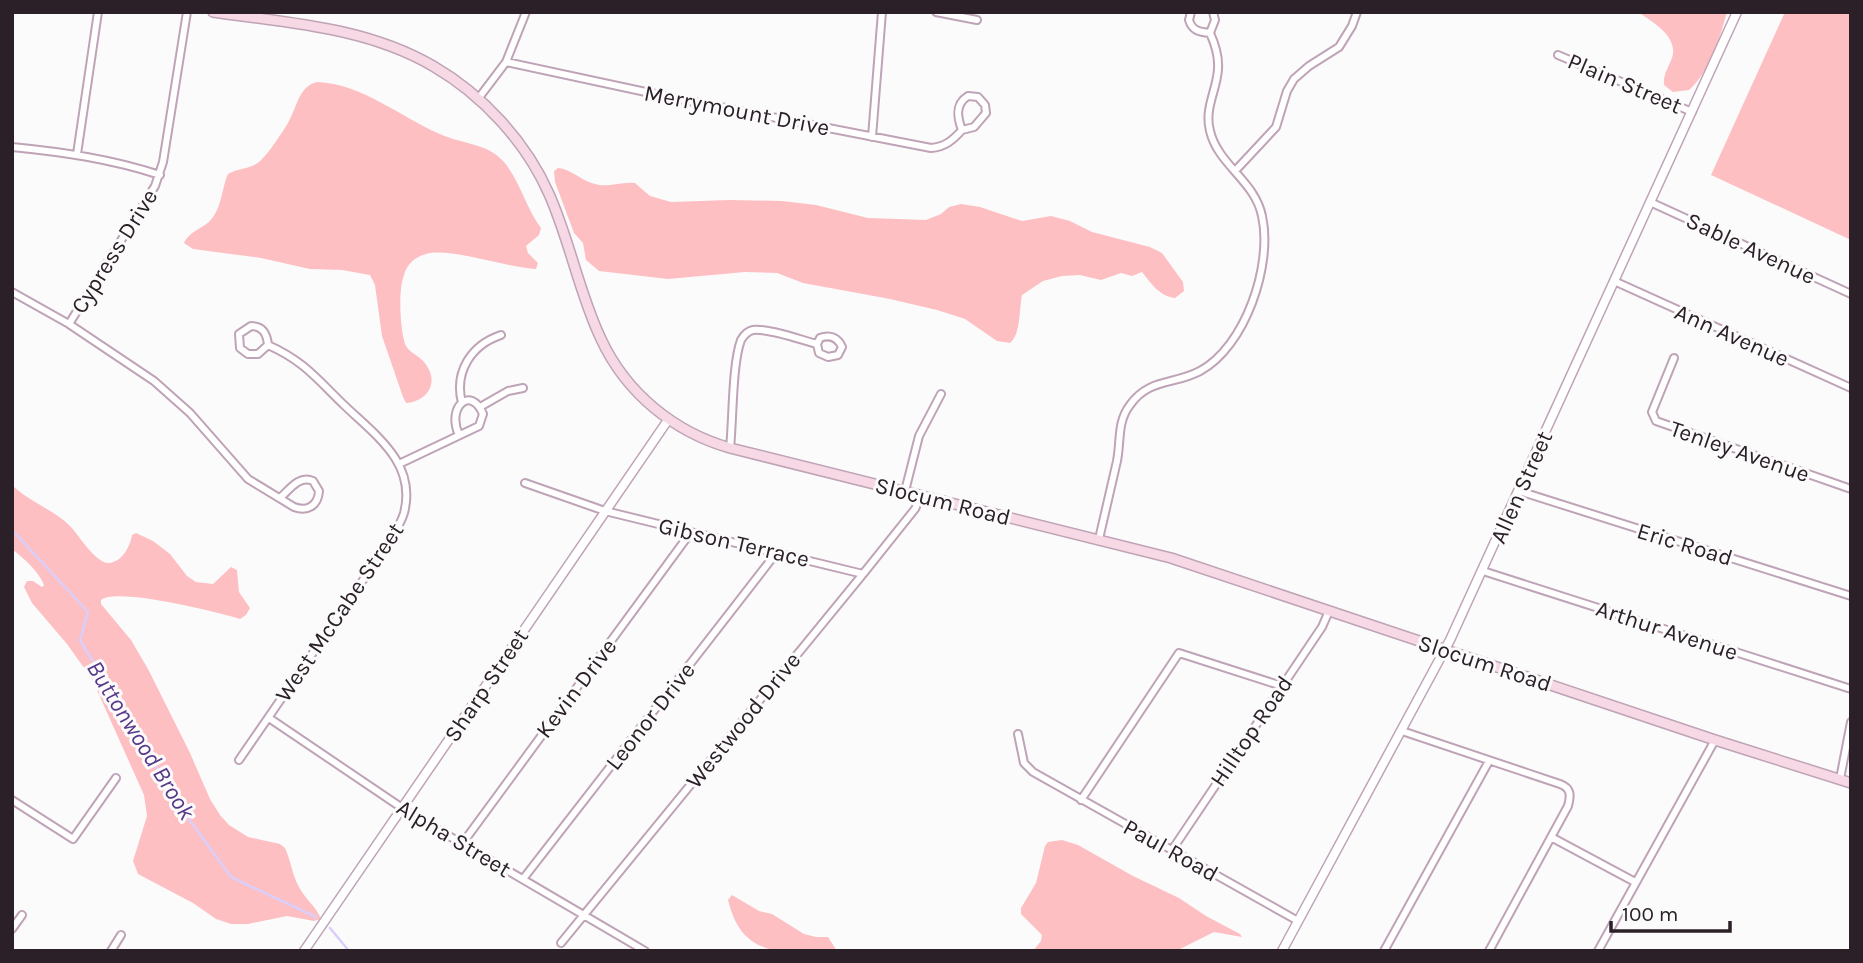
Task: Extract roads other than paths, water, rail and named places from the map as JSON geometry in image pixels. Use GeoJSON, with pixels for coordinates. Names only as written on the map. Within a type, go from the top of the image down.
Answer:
{"type":"FeatureCollection","features":[{"type":"Feature","properties":{"kind":"main road","name":"Slocum Road"},"geometry":{"type":"LineString","coordinates":[[214,12],[337,30],[381,41],[434,66],[478,99],[511,132],[541,177],[556,211],[596,328],[611,358],[630,385],[668,420],[697,436],[730,449],[1171,558],[1851,783]]}},
{"type":"Feature","properties":{"kind":"street"},"geometry":{"type":"LineString","coordinates":[[77,154],[98,12]]}},
{"type":"Feature","properties":{"kind":"street","name":"Cypress Drive"},"geometry":{"type":"LineString","coordinates":[[69,324],[142,211],[160,174],[187,12]]}},
{"type":"Feature","properties":{"kind":"street"},"geometry":{"type":"LineString","coordinates":[[478,99],[506,62],[526,12]]}},
{"type":"Feature","properties":{"kind":"street"},"geometry":{"type":"LineString","coordinates":[[872,137],[882,12]]}},
{"type":"Feature","properties":{"kind":"street"},"geometry":{"type":"LineString","coordinates":[[936,12],[977,20]]}},
{"type":"Feature","properties":{"kind":"street"},"geometry":{"type":"LineString","coordinates":[[1191,12],[1189,20],[1194,29],[1201,33],[1210,33]]}},
{"type":"Feature","properties":{"kind":"street"},"geometry":{"type":"LineString","coordinates":[[1099,539],[1118,455],[1120,428],[1126,411],[1147,387],[1192,375],[1216,360],[1238,334],[1258,282],[1265,251],[1262,216],[1255,198],[1220,153],[1210,132],[1209,106],[1219,68],[1210,33],[1215,20],[1213,12]]}},
{"type":"Feature","properties":{"kind":"street"},"geometry":{"type":"LineString","coordinates":[[1235,170],[1276,127],[1285,95],[1294,79],[1309,66],[1337,50],[1357,12]]}},
{"type":"Feature","properties":{"kind":"street","name":"Allen Street"},"geometry":{"type":"LineString","coordinates":[[1282,951],[1445,650],[1737,12]]}},
{"type":"Feature","properties":{"kind":"street","name":"Plain Street"},"geometry":{"type":"LineString","coordinates":[[1558,55],[1692,112]]}},
{"type":"Feature","properties":{"kind":"street","name":"Merrymount Drive"},"geometry":{"type":"LineString","coordinates":[[506,62],[916,146],[938,147],[951,142],[962,130],[975,127],[986,113],[985,105],[978,97],[968,96],[960,104],[958,118],[962,130]]}},
{"type":"Feature","properties":{"kind":"street"},"geometry":{"type":"LineString","coordinates":[[12,147],[77,154],[160,174]]}},
{"type":"Feature","properties":{"kind":"street","name":"Sable Avenue"},"geometry":{"type":"LineString","coordinates":[[1650,202],[1851,294]]}},
{"type":"Feature","properties":{"kind":"street","name":"Ann Avenue"},"geometry":{"type":"LineString","coordinates":[[1614,281],[1851,388]]}},
{"type":"Feature","properties":{"kind":"street"},"geometry":{"type":"LineString","coordinates":[[12,292],[69,324],[171,394],[248,479],[293,507],[304,509],[318,500],[319,491],[313,481],[304,479],[280,498]]}},
{"type":"Feature","properties":{"kind":"street","name":"West McCabe Street"},"geometry":{"type":"LineString","coordinates":[[248,327],[259,327],[266,334],[268,345],[258,354],[248,355],[240,348],[239,334],[248,327]]}},
{"type":"Feature","properties":{"kind":"street"},"geometry":{"type":"LineString","coordinates":[[730,449],[742,338],[748,332],[763,330],[817,344]]}},
{"type":"Feature","properties":{"kind":"street"},"geometry":{"type":"LineString","coordinates":[[459,435],[455,426],[455,415],[462,402],[459,383],[465,366],[480,346],[501,335]]}},
{"type":"Feature","properties":{"kind":"street","name":"West McCabe Street"},"geometry":{"type":"LineString","coordinates":[[239,760],[397,528],[404,514],[406,501],[405,483],[392,451],[309,369],[289,354],[268,345]]}},
{"type":"Feature","properties":{"kind":"street","name":"Tenley Avenue"},"geometry":{"type":"LineString","coordinates":[[1674,358],[1652,412],[1656,421],[1851,489]]}},
{"type":"Feature","properties":{"kind":"street"},"geometry":{"type":"LineString","coordinates":[[480,407],[508,391],[523,388]]}},
{"type":"Feature","properties":{"kind":"street"},"geometry":{"type":"LineString","coordinates":[[905,491],[919,436],[941,394]]}},
{"type":"Feature","properties":{"kind":"street"},"geometry":{"type":"LineString","coordinates":[[399,464],[474,430],[481,424],[483,414],[480,407],[469,400],[462,402]]}},
{"type":"Feature","properties":{"kind":"street","name":"Sharp Street"},"geometry":{"type":"LineString","coordinates":[[304,951],[668,420]]}},
{"type":"Feature","properties":{"kind":"street","name":"Gibson Terrace"},"geometry":{"type":"LineString","coordinates":[[525,482],[605,511],[863,574]]}},
{"type":"Feature","properties":{"kind":"street","name":"Eric Road"},"geometry":{"type":"LineString","coordinates":[[1519,491],[1851,596]]}},
{"type":"Feature","properties":{"kind":"street","name":"Westwood Drive"},"geometry":{"type":"LineString","coordinates":[[561,943],[863,574],[915,509],[921,495]]}},
{"type":"Feature","properties":{"kind":"street","name":"Kevin Drive"},"geometry":{"type":"LineString","coordinates":[[462,844],[691,533]]}},
{"type":"Feature","properties":{"kind":"street","name":"Leonor Drive"},"geometry":{"type":"LineString","coordinates":[[523,879],[777,552]]}},
{"type":"Feature","properties":{"kind":"street","name":"Arthur Avenue"},"geometry":{"type":"LineString","coordinates":[[1483,571],[1851,688]]}},
{"type":"Feature","properties":{"kind":"street","name":"Hilltop Road"},"geometry":{"type":"LineString","coordinates":[[1172,850],[1322,627],[1329,611]]}},
{"type":"Feature","properties":{"kind":"street"},"geometry":{"type":"LineString","coordinates":[[1082,800],[1179,653],[1282,686]]}},
{"type":"Feature","properties":{"kind":"street","name":"Alpha Street"},"geometry":{"type":"LineString","coordinates":[[269,718],[402,808],[645,951]]}},
{"type":"Feature","properties":{"kind":"street"},"geometry":{"type":"LineString","coordinates":[[1840,779],[1851,722]]}},
{"type":"Feature","properties":{"kind":"street"},"geometry":{"type":"LineString","coordinates":[[1402,731],[1567,788],[1570,794],[1567,806],[1489,951]]}},
{"type":"Feature","properties":{"kind":"street","name":"Paul Road"},"geometry":{"type":"LineString","coordinates":[[1018,734],[1024,763],[1043,778],[1298,921]]}},
{"type":"Feature","properties":{"kind":"street"},"geometry":{"type":"LineString","coordinates":[[1598,951],[1716,740]]}},
{"type":"Feature","properties":{"kind":"street"},"geometry":{"type":"LineString","coordinates":[[1384,951],[1489,761]]}},
{"type":"Feature","properties":{"kind":"street"},"geometry":{"type":"LineString","coordinates":[[12,800],[73,839],[116,778]]}},
{"type":"Feature","properties":{"kind":"street"},"geometry":{"type":"LineString","coordinates":[[1551,837],[1635,882]]}},
{"type":"Feature","properties":{"kind":"street"},"geometry":{"type":"LineString","coordinates":[[12,929],[22,915]]}},
{"type":"Feature","properties":{"kind":"street"},"geometry":{"type":"LineString","coordinates":[[111,951],[121,935]]}},
{"type":"Feature","properties":{"kind":"waterway","name":"Buttonwood Brook"},"geometry":{"type":"LineString","coordinates":[[12,530],[88,612],[80,640],[180,807],[231,877],[316,917]]}},
{"type":"Feature","properties":{"kind":"waterway","name":"Buttonwood Brook"},"geometry":{"type":"LineString","coordinates":[[330,928],[349,951]]}}]}
